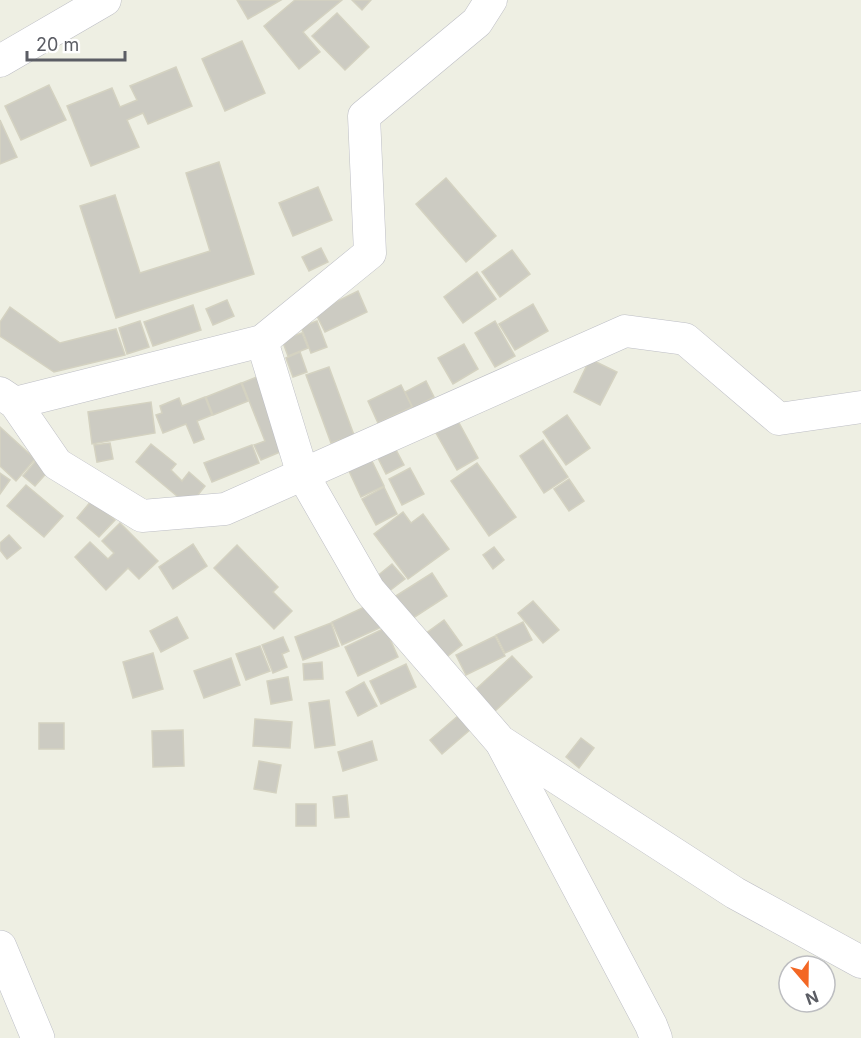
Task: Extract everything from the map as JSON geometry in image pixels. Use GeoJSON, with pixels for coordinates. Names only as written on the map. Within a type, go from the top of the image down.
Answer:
{"type":"FeatureCollection","features":[{"type":"Feature","properties":{"kind":"main road"},"geometry":{"type":"LineString","coordinates":[[0,947],[38,1038]]}},
{"type":"Feature","properties":{"kind":"street"},"geometry":{"type":"LineString","coordinates":[[0,61],[105,0]]}},
{"type":"Feature","properties":{"kind":"street"},"geometry":{"type":"LineString","coordinates":[[491,0],[477,22],[364,116],[370,252],[262,341],[7,398],[57,465],[142,516],[225,509],[625,331],[685,339],[779,419],[861,407]]}},
{"type":"Feature","properties":{"kind":"street"},"geometry":{"type":"LineString","coordinates":[[262,341],[303,476],[369,590],[500,741],[656,1038]]}},
{"type":"Feature","properties":{"kind":"street"},"geometry":{"type":"LineString","coordinates":[[500,741],[735,893],[861,962]]}},
{"type":"Feature","properties":{"kind":"building"},"geometry":{"type":"Polygon","coordinates":[[[237,0],[281,0],[248,19],[237,0]]]}},
{"type":"Feature","properties":{"kind":"building"},"geometry":{"type":"Polygon","coordinates":[[[295,0],[342,0],[303,32],[320,52],[299,69],[264,26],[295,0]]]}},
{"type":"Feature","properties":{"kind":"building"},"geometry":{"type":"Polygon","coordinates":[[[352,0],[371,0],[362,10],[352,0]]]}},
{"type":"Feature","properties":{"kind":"building"},"geometry":{"type":"Polygon","coordinates":[[[337,13],[369,47],[345,70],[312,36],[337,13]]]}},
{"type":"Feature","properties":{"kind":"building"},"geometry":{"type":"Polygon","coordinates":[[[242,41],[265,93],[225,111],[202,59],[242,41]]]}},
{"type":"Feature","properties":{"kind":"building"},"geometry":{"type":"Polygon","coordinates":[[[176,67],[192,106],[148,124],[143,113],[127,120],[139,147],[91,166],[67,106],[112,88],[120,107],[137,100],[130,86],[176,67]]]}},
{"type":"Feature","properties":{"kind":"building"},"geometry":{"type":"Polygon","coordinates":[[[49,85],[66,120],[21,140],[5,106],[49,85]]]}},
{"type":"Feature","properties":{"kind":"building"},"geometry":{"type":"Polygon","coordinates":[[[0,120],[17,157],[0,164],[0,120]]]}},
{"type":"Feature","properties":{"kind":"building"},"geometry":{"type":"Polygon","coordinates":[[[219,162],[254,274],[116,318],[80,206],[115,195],[140,273],[210,251],[186,173],[219,162]]]}},
{"type":"Feature","properties":{"kind":"building"},"geometry":{"type":"Polygon","coordinates":[[[446,178],[496,236],[466,262],[416,204],[446,178]]]}},
{"type":"Feature","properties":{"kind":"building"},"geometry":{"type":"Polygon","coordinates":[[[318,187],[332,220],[293,236],[279,203],[318,187]]]}},
{"type":"Feature","properties":{"kind":"building"},"geometry":{"type":"Polygon","coordinates":[[[321,248],[328,262],[309,271],[302,257],[321,248]]]}},
{"type":"Feature","properties":{"kind":"building"},"geometry":{"type":"Polygon","coordinates":[[[512,250],[530,274],[500,297],[482,272],[512,250]]]}},
{"type":"Feature","properties":{"kind":"building"},"geometry":{"type":"Polygon","coordinates":[[[477,272],[496,299],[463,323],[444,297],[477,272]]]}},
{"type":"Feature","properties":{"kind":"building"},"geometry":{"type":"Polygon","coordinates":[[[358,291],[367,312],[325,332],[315,312],[358,291]]]}},
{"type":"Feature","properties":{"kind":"building"},"geometry":{"type":"Polygon","coordinates":[[[227,300],[234,316],[213,325],[206,309],[227,300]]]}},
{"type":"Feature","properties":{"kind":"building"},"geometry":{"type":"Polygon","coordinates":[[[533,304],[548,331],[515,350],[499,324],[533,304]]]}},
{"type":"Feature","properties":{"kind":"building"},"geometry":{"type":"Polygon","coordinates":[[[193,305],[201,330],[153,346],[144,322],[193,305]]]}},
{"type":"Feature","properties":{"kind":"building"},"geometry":{"type":"Polygon","coordinates":[[[10,307],[60,343],[116,329],[125,355],[54,372],[0,336],[0,322],[10,307]]]}},
{"type":"Feature","properties":{"kind":"building"},"geometry":{"type":"Polygon","coordinates":[[[140,321],[149,347],[127,354],[119,328],[140,321]]]}},
{"type":"Feature","properties":{"kind":"building"},"geometry":{"type":"Polygon","coordinates":[[[317,321],[327,347],[311,353],[301,327],[317,321]]]}},
{"type":"Feature","properties":{"kind":"building"},"geometry":{"type":"Polygon","coordinates":[[[495,321],[515,356],[495,367],[475,333],[495,321]]]}},
{"type":"Feature","properties":{"kind":"building"},"geometry":{"type":"Polygon","coordinates":[[[302,333],[308,348],[288,356],[282,340],[302,333]]]}},
{"type":"Feature","properties":{"kind":"building"},"geometry":{"type":"Polygon","coordinates":[[[464,344],[478,369],[453,384],[438,358],[464,344]]]}},
{"type":"Feature","properties":{"kind":"building"},"geometry":{"type":"Polygon","coordinates":[[[300,352],[307,372],[293,377],[286,358],[300,352]]]}},
{"type":"Feature","properties":{"kind":"building"},"geometry":{"type":"Polygon","coordinates":[[[590,359],[617,372],[600,405],[574,392],[590,359]]]}},
{"type":"Feature","properties":{"kind":"building"},"geometry":{"type":"Polygon","coordinates":[[[329,367],[354,435],[331,443],[306,375],[329,367]]]}},
{"type":"Feature","properties":{"kind":"building"},"geometry":{"type":"Polygon","coordinates":[[[259,376],[287,449],[261,460],[254,445],[265,441],[242,383],[259,376]]]}},
{"type":"Feature","properties":{"kind":"building"},"geometry":{"type":"Polygon","coordinates":[[[426,381],[434,397],[413,408],[405,392],[426,381]]]}},
{"type":"Feature","properties":{"kind":"building"},"geometry":{"type":"Polygon","coordinates":[[[241,383],[248,401],[213,415],[206,397],[241,383]]]}},
{"type":"Feature","properties":{"kind":"building"},"geometry":{"type":"Polygon","coordinates":[[[401,385],[412,407],[378,423],[368,401],[401,385]]]}},
{"type":"Feature","properties":{"kind":"building"},"geometry":{"type":"Polygon","coordinates":[[[205,397],[212,415],[197,421],[204,439],[194,443],[186,424],[163,433],[156,415],[162,413],[160,406],[179,398],[182,406],[205,397]]]}},
{"type":"Feature","properties":{"kind":"building"},"geometry":{"type":"Polygon","coordinates":[[[151,402],[155,433],[92,444],[88,412],[151,402]]]}},
{"type":"Feature","properties":{"kind":"building"},"geometry":{"type":"Polygon","coordinates":[[[567,415],[590,448],[566,465],[543,432],[567,415]]]}},
{"type":"Feature","properties":{"kind":"building"},"geometry":{"type":"Polygon","coordinates":[[[458,421],[478,458],[457,470],[436,433],[458,421]]]}},
{"type":"Feature","properties":{"kind":"building"},"geometry":{"type":"Polygon","coordinates":[[[0,427],[35,459],[16,481],[0,466],[0,427]]]}},
{"type":"Feature","properties":{"kind":"building"},"geometry":{"type":"Polygon","coordinates":[[[543,440],[568,477],[544,493],[520,456],[543,440]]]}},
{"type":"Feature","properties":{"kind":"building"},"geometry":{"type":"Polygon","coordinates":[[[110,443],[113,459],[97,462],[94,445],[110,443]]]}},
{"type":"Feature","properties":{"kind":"building"},"geometry":{"type":"Polygon","coordinates":[[[151,444],[176,464],[171,470],[182,481],[189,472],[205,486],[189,506],[136,462],[151,444]]]}},
{"type":"Feature","properties":{"kind":"building"},"geometry":{"type":"Polygon","coordinates":[[[252,445],[259,463],[212,482],[204,463],[252,445]]]}},
{"type":"Feature","properties":{"kind":"building"},"geometry":{"type":"Polygon","coordinates":[[[394,446],[404,465],[386,474],[376,454],[394,446]]]}},
{"type":"Feature","properties":{"kind":"building"},"geometry":{"type":"Polygon","coordinates":[[[37,459],[50,469],[35,486],[23,476],[37,459]]]}},
{"type":"Feature","properties":{"kind":"building"},"geometry":{"type":"Polygon","coordinates":[[[371,459],[384,486],[361,497],[348,469],[371,459]]]}},
{"type":"Feature","properties":{"kind":"building"},"geometry":{"type":"Polygon","coordinates":[[[477,463],[516,517],[489,536],[451,481],[477,463]]]}},
{"type":"Feature","properties":{"kind":"building"},"geometry":{"type":"Polygon","coordinates":[[[410,468],[424,494],[402,505],[389,479],[410,468]]]}},
{"type":"Feature","properties":{"kind":"building"},"geometry":{"type":"Polygon","coordinates":[[[0,473],[10,480],[0,494],[0,473]]]}},
{"type":"Feature","properties":{"kind":"building"},"geometry":{"type":"Polygon","coordinates":[[[569,479],[584,501],[569,511],[554,489],[569,479]]]}},
{"type":"Feature","properties":{"kind":"building"},"geometry":{"type":"Polygon","coordinates":[[[26,485],[63,516],[44,537],[7,506],[26,485]]]}},
{"type":"Feature","properties":{"kind":"building"},"geometry":{"type":"Polygon","coordinates":[[[384,487],[397,514],[376,525],[362,499],[384,487]]]}},
{"type":"Feature","properties":{"kind":"building"},"geometry":{"type":"Polygon","coordinates":[[[92,500],[115,520],[99,537],[77,518],[92,500]]]}},
{"type":"Feature","properties":{"kind":"building"},"geometry":{"type":"Polygon","coordinates":[[[403,512],[411,523],[423,514],[449,549],[408,579],[374,534],[403,512]]]}},
{"type":"Feature","properties":{"kind":"building"},"geometry":{"type":"Polygon","coordinates":[[[120,523],[158,561],[139,579],[128,568],[106,590],[75,557],[90,542],[108,559],[114,553],[102,541],[120,523]]]}},
{"type":"Feature","properties":{"kind":"building"},"geometry":{"type":"Polygon","coordinates":[[[9,535],[21,548],[7,559],[0,550],[0,543],[9,535]]]}},
{"type":"Feature","properties":{"kind":"building"},"geometry":{"type":"Polygon","coordinates":[[[193,544],[207,566],[173,589],[159,567],[193,544]]]}},
{"type":"Feature","properties":{"kind":"building"},"geometry":{"type":"Polygon","coordinates":[[[237,545],[278,587],[273,592],[292,611],[274,629],[214,568],[237,545]]]}},
{"type":"Feature","properties":{"kind":"building"},"geometry":{"type":"Polygon","coordinates":[[[494,547],[504,560],[493,569],[483,555],[494,547]]]}},
{"type":"Feature","properties":{"kind":"building"},"geometry":{"type":"Polygon","coordinates":[[[392,564],[405,579],[388,592],[376,577],[392,564]]]}},
{"type":"Feature","properties":{"kind":"building"},"geometry":{"type":"Polygon","coordinates":[[[432,573],[447,596],[407,622],[391,599],[432,573]]]}},
{"type":"Feature","properties":{"kind":"building"},"geometry":{"type":"Polygon","coordinates":[[[533,601],[559,630],[543,643],[518,613],[533,601]]]}},
{"type":"Feature","properties":{"kind":"building"},"geometry":{"type":"Polygon","coordinates":[[[373,603],[384,626],[342,645],[332,622],[373,603]]]}},
{"type":"Feature","properties":{"kind":"building"},"geometry":{"type":"Polygon","coordinates":[[[177,617],[188,638],[161,652],[150,631],[177,617]]]}},
{"type":"Feature","properties":{"kind":"building"},"geometry":{"type":"Polygon","coordinates":[[[444,620],[462,645],[444,659],[425,634],[444,620]]]}},
{"type":"Feature","properties":{"kind":"building"},"geometry":{"type":"Polygon","coordinates":[[[523,622],[532,640],[505,653],[496,635],[523,622]]]}},
{"type":"Feature","properties":{"kind":"building"},"geometry":{"type":"Polygon","coordinates":[[[331,623],[339,646],[303,660],[295,637],[331,623]]]}},
{"type":"Feature","properties":{"kind":"building"},"geometry":{"type":"Polygon","coordinates":[[[385,628],[398,657],[358,676],[345,647],[385,628]]]}},
{"type":"Feature","properties":{"kind":"building"},"geometry":{"type":"Polygon","coordinates":[[[495,636],[505,656],[466,675],[456,655],[495,636]]]}},
{"type":"Feature","properties":{"kind":"building"},"geometry":{"type":"Polygon","coordinates":[[[283,637],[289,651],[282,654],[287,667],[273,673],[262,645],[283,637]]]}},
{"type":"Feature","properties":{"kind":"building"},"geometry":{"type":"Polygon","coordinates":[[[260,646],[270,671],[246,680],[236,654],[260,646]]]}},
{"type":"Feature","properties":{"kind":"building"},"geometry":{"type":"Polygon","coordinates":[[[153,653],[163,689],[133,698],[123,662],[153,653]]]}},
{"type":"Feature","properties":{"kind":"building"},"geometry":{"type":"Polygon","coordinates":[[[512,656],[532,677],[494,712],[474,691],[512,656]]]}},
{"type":"Feature","properties":{"kind":"building"},"geometry":{"type":"Polygon","coordinates":[[[231,658],[240,685],[204,698],[194,671],[231,658]]]}},
{"type":"Feature","properties":{"kind":"building"},"geometry":{"type":"Polygon","coordinates":[[[322,662],[323,679],[304,680],[303,664],[322,662]]]}},
{"type":"Feature","properties":{"kind":"building"},"geometry":{"type":"Polygon","coordinates":[[[406,664],[416,687],[381,704],[370,681],[406,664]]]}},
{"type":"Feature","properties":{"kind":"building"},"geometry":{"type":"Polygon","coordinates":[[[288,677],[292,700],[271,704],[267,681],[288,677]]]}},
{"type":"Feature","properties":{"kind":"building"},"geometry":{"type":"Polygon","coordinates":[[[364,682],[377,706],[358,716],[346,692],[364,682]]]}},
{"type":"Feature","properties":{"kind":"building"},"geometry":{"type":"Polygon","coordinates":[[[329,700],[335,745],[315,748],[309,703],[329,700]]]}},
{"type":"Feature","properties":{"kind":"building"},"geometry":{"type":"Polygon","coordinates":[[[459,715],[471,729],[442,754],[430,740],[459,715]]]}},
{"type":"Feature","properties":{"kind":"building"},"geometry":{"type":"Polygon","coordinates":[[[255,719],[292,722],[290,748],[253,746],[255,719]]]}},
{"type":"Feature","properties":{"kind":"building"},"geometry":{"type":"Polygon","coordinates":[[[39,723],[64,723],[64,749],[39,749],[39,723]]]}},
{"type":"Feature","properties":{"kind":"building"},"geometry":{"type":"Polygon","coordinates":[[[183,730],[184,766],[153,767],[152,731],[183,730]]]}},
{"type":"Feature","properties":{"kind":"building"},"geometry":{"type":"Polygon","coordinates":[[[581,738],[594,748],[579,768],[566,757],[581,738]]]}},
{"type":"Feature","properties":{"kind":"building"},"geometry":{"type":"Polygon","coordinates":[[[372,741],[377,760],[343,771],[338,752],[372,741]]]}},
{"type":"Feature","properties":{"kind":"building"},"geometry":{"type":"Polygon","coordinates":[[[259,761],[281,765],[276,793],[254,789],[259,761]]]}},
{"type":"Feature","properties":{"kind":"building"},"geometry":{"type":"Polygon","coordinates":[[[347,795],[349,817],[335,818],[333,797],[347,795]]]}},
{"type":"Feature","properties":{"kind":"building"},"geometry":{"type":"Polygon","coordinates":[[[296,804],[316,804],[316,826],[296,826],[296,804]]]}}]}
